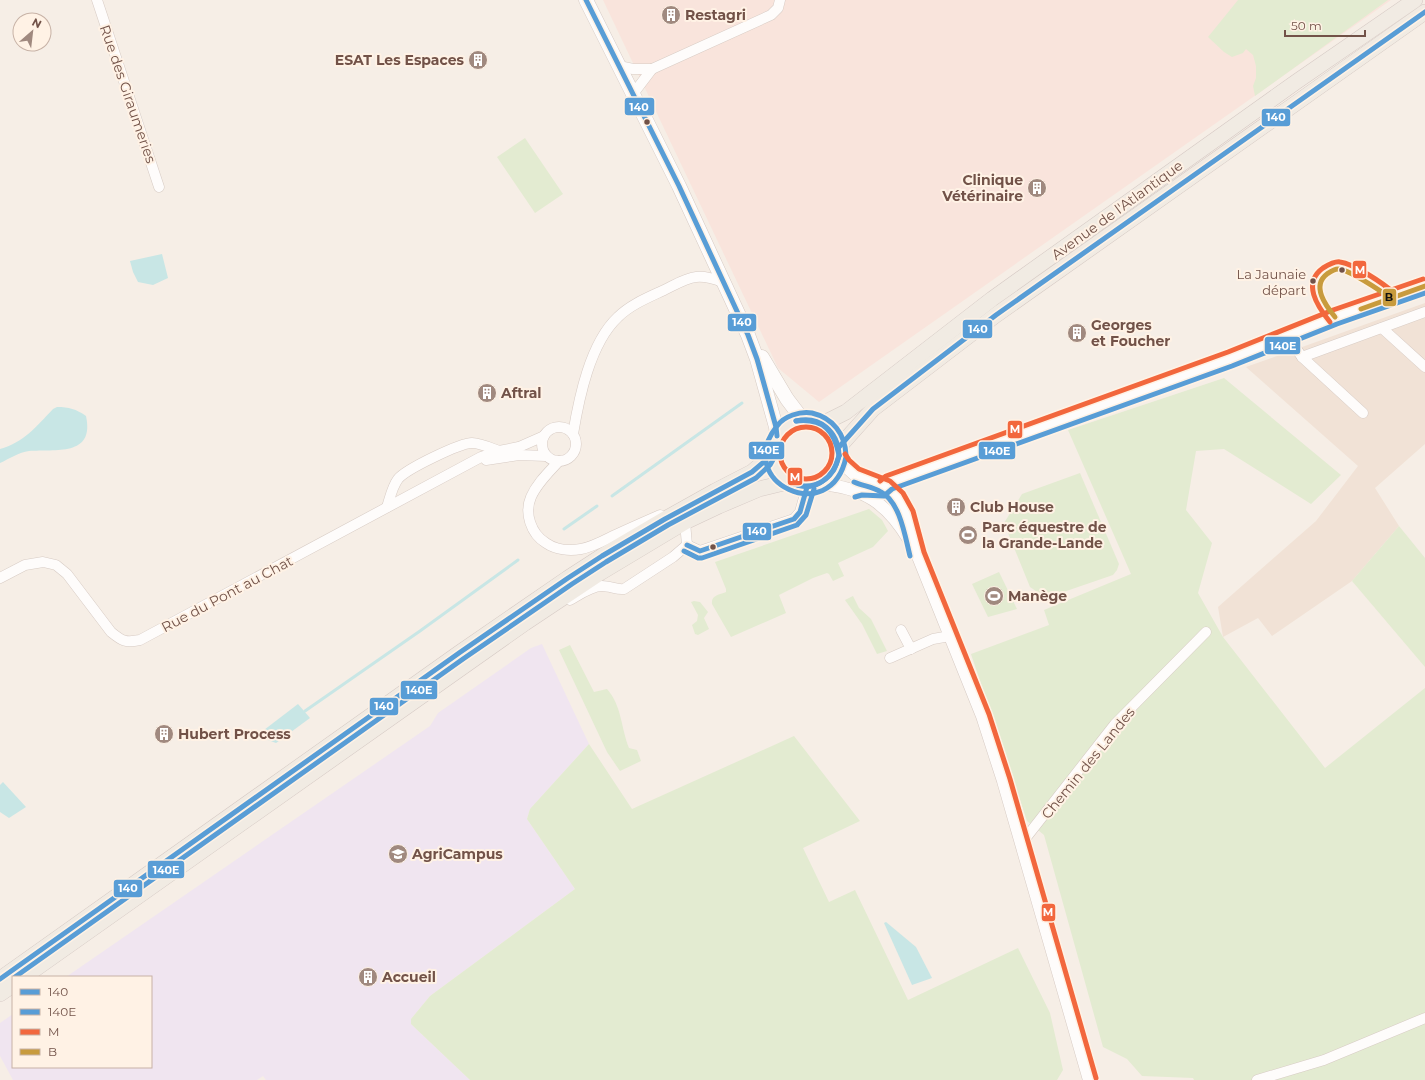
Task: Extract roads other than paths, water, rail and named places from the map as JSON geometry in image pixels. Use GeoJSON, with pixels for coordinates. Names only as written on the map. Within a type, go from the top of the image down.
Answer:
{"type":"FeatureCollection","features":[{"type":"Feature","properties":{"kind":"main road"},"geometry":{"type":"LineString","coordinates":[[0,979],[459,653],[568,578],[602,556],[715,491],[752,472],[764,461],[775,441],[784,428],[792,423],[807,419],[822,424],[833,434],[839,453],[838,465],[834,473],[826,480],[813,486],[797,486],[788,482],[780,475],[775,466],[773,456],[775,441],[776,427],[758,359],[679,186],[586,0]]}},
{"type":"Feature","properties":{"kind":"main road","name":"Avenue de l'Atlantique"},"geometry":{"type":"LineString","coordinates":[[822,424],[846,412],[992,299],[1296,82],[1415,0]]}},
{"type":"Feature","properties":{"kind":"main road","name":"Avenue de l'Atlantique"},"geometry":{"type":"LineString","coordinates":[[839,453],[873,409],[996,315],[1304,99],[1425,12]]}},
{"type":"Feature","properties":{"kind":"main road"},"geometry":{"type":"LineString","coordinates":[[748,335],[787,399],[804,420]]}},
{"type":"Feature","properties":{"kind":"main road"},"geometry":{"type":"LineString","coordinates":[[25,976],[525,624],[600,573],[685,522],[759,489],[788,482]]}},
{"type":"Feature","properties":{"kind":"main road"},"geometry":{"type":"LineString","coordinates":[[0,994],[12,986]]}},
{"type":"Feature","properties":{"kind":"street","name":"Rue des Giraumeries"},"geometry":{"type":"LineString","coordinates":[[97,0],[159,187]]}},
{"type":"Feature","properties":{"kind":"street"},"geometry":{"type":"LineString","coordinates":[[618,66],[633,69],[652,69],[771,15],[778,8],[780,0]]}},
{"type":"Feature","properties":{"kind":"street"},"geometry":{"type":"LineString","coordinates":[[1404,26],[1425,16]]}},
{"type":"Feature","properties":{"kind":"street"},"geometry":{"type":"LineString","coordinates":[[633,94],[652,69]]}},
{"type":"Feature","properties":{"kind":"street"},"geometry":{"type":"LineString","coordinates":[[573,434],[592,358],[608,326],[632,305],[683,281],[696,277],[712,278],[723,282]]}},
{"type":"Feature","properties":{"kind":"street"},"geometry":{"type":"LineString","coordinates":[[853,490],[862,488],[881,490],[888,483],[1070,418],[1288,337],[1336,317],[1425,286]]}},
{"type":"Feature","properties":{"kind":"street"},"geometry":{"type":"LineString","coordinates":[[1302,357],[1425,312]]}},
{"type":"Feature","properties":{"kind":"street"},"geometry":{"type":"LineString","coordinates":[[1382,328],[1425,367]]}},
{"type":"Feature","properties":{"kind":"street"},"geometry":{"type":"LineString","coordinates":[[1288,337],[1302,357],[1363,413]]}},
{"type":"Feature","properties":{"kind":"street"},"geometry":{"type":"LineString","coordinates":[[472,462],[519,455],[546,456],[553,460],[565,460],[573,454],[576,447],[576,440],[573,434],[566,428],[562,427],[554,428],[549,431],[544,436],[542,442],[543,451],[546,456]]}},
{"type":"Feature","properties":{"kind":"street","name":"Rue du Pont au Chat"},"geometry":{"type":"LineString","coordinates":[[0,578],[24,565],[43,562],[56,565],[67,574],[111,632],[120,640],[128,642],[140,640],[481,457],[518,447],[544,436]]}},
{"type":"Feature","properties":{"kind":"street"},"geometry":{"type":"LineString","coordinates":[[387,507],[392,490],[399,478],[446,451],[462,444],[474,443],[499,451]]}},
{"type":"Feature","properties":{"kind":"street"},"geometry":{"type":"LineString","coordinates":[[839,453],[844,465],[855,475],[885,486],[897,497],[906,514],[917,554],[982,716],[1003,781],[1089,1080]]}},
{"type":"Feature","properties":{"kind":"street"},"geometry":{"type":"LineString","coordinates":[[559,461],[545,475],[530,497],[528,510],[529,521],[535,532],[546,543],[562,549],[582,549],[598,543],[715,491]]}},
{"type":"Feature","properties":{"kind":"street"},"geometry":{"type":"LineString","coordinates":[[687,545],[700,551],[794,519],[800,512],[813,486],[832,485],[864,494],[880,504],[891,514],[900,526],[917,554]]}},
{"type":"Feature","properties":{"kind":"street"},"geometry":{"type":"LineString","coordinates":[[525,624],[596,587],[604,586],[620,590],[624,589],[674,558],[687,545],[685,522]]}},
{"type":"Feature","properties":{"kind":"street"},"geometry":{"type":"LineString","coordinates":[[901,630],[911,649]]}},
{"type":"Feature","properties":{"kind":"street","name":"Chemin des Landes"},"geometry":{"type":"LineString","coordinates":[[1021,844],[1115,724],[1206,632]]}},
{"type":"Feature","properties":{"kind":"street"},"geometry":{"type":"LineString","coordinates":[[890,658],[933,639],[950,636]]}},
{"type":"Feature","properties":{"kind":"street"},"geometry":{"type":"LineString","coordinates":[[1257,1080],[1324,1060],[1425,1018]]}},
{"type":"Feature","properties":{"kind":"water"},"geometry":{"type":"Polygon","coordinates":[[[162,254],[168,278],[153,285],[138,282],[130,261],[162,254]]]}},
{"type":"Feature","properties":{"kind":"water"},"geometry":{"type":"Polygon","coordinates":[[[57,407],[72,409],[86,416],[87,429],[85,438],[79,445],[61,450],[29,451],[18,454],[0,463],[0,449],[16,443],[23,438],[53,409],[57,407]]]}},
{"type":"Feature","properties":{"kind":"water"},"geometry":{"type":"Polygon","coordinates":[[[298,704],[310,718],[276,743],[268,740],[264,730],[298,704]]]}},
{"type":"Feature","properties":{"kind":"water"},"geometry":{"type":"Polygon","coordinates":[[[3,782],[26,807],[9,818],[0,812],[0,785],[3,782]]]}},
{"type":"Feature","properties":{"kind":"water"},"geometry":{"type":"Polygon","coordinates":[[[886,922],[916,947],[932,978],[912,985],[884,923],[886,922]]]}},
{"type":"Feature","properties":{"kind":"waterway"},"geometry":{"type":"LineString","coordinates":[[612,496],[742,403]]}},
{"type":"Feature","properties":{"kind":"waterway"},"geometry":{"type":"LineString","coordinates":[[564,529],[597,506]]}},
{"type":"Feature","properties":{"kind":"waterway"},"geometry":{"type":"LineString","coordinates":[[305,711],[420,631],[518,560]]}},
{"type":"Feature","properties":{"kind":"place","name":"Restagri"},"geometry":{"type":"Point","coordinates":[671,15]}},
{"type":"Feature","properties":{"kind":"place","name":"ESAT Les Espaces"},"geometry":{"type":"Point","coordinates":[478,60]}},
{"type":"Feature","properties":{"kind":"place","name":"Clinique Vétérinaire"},"geometry":{"type":"Point","coordinates":[1037,188]}},
{"type":"Feature","properties":{"kind":"place","name":"La Jaunaie départ"},"geometry":{"type":"Point","coordinates":[1313,281]}},
{"type":"Feature","properties":{"kind":"place","name":"Georges et Foucher"},"geometry":{"type":"Point","coordinates":[1077,333]}},
{"type":"Feature","properties":{"kind":"place","name":"Aftral"},"geometry":{"type":"Point","coordinates":[487,393]}},
{"type":"Feature","properties":{"kind":"place","name":"Club House"},"geometry":{"type":"Point","coordinates":[956,507]}},
{"type":"Feature","properties":{"kind":"place","name":"Parc équestre de la Grande-Lande"},"geometry":{"type":"Point","coordinates":[968,535]}},
{"type":"Feature","properties":{"kind":"place","name":"Manège"},"geometry":{"type":"Point","coordinates":[994,596]}},
{"type":"Feature","properties":{"kind":"place","name":"Hubert Process"},"geometry":{"type":"Point","coordinates":[164,734]}},
{"type":"Feature","properties":{"kind":"place","name":"AgriCampus"},"geometry":{"type":"Point","coordinates":[398,854]}},
{"type":"Feature","properties":{"kind":"place","name":"Accueil"},"geometry":{"type":"Point","coordinates":[368,977]}}]}
